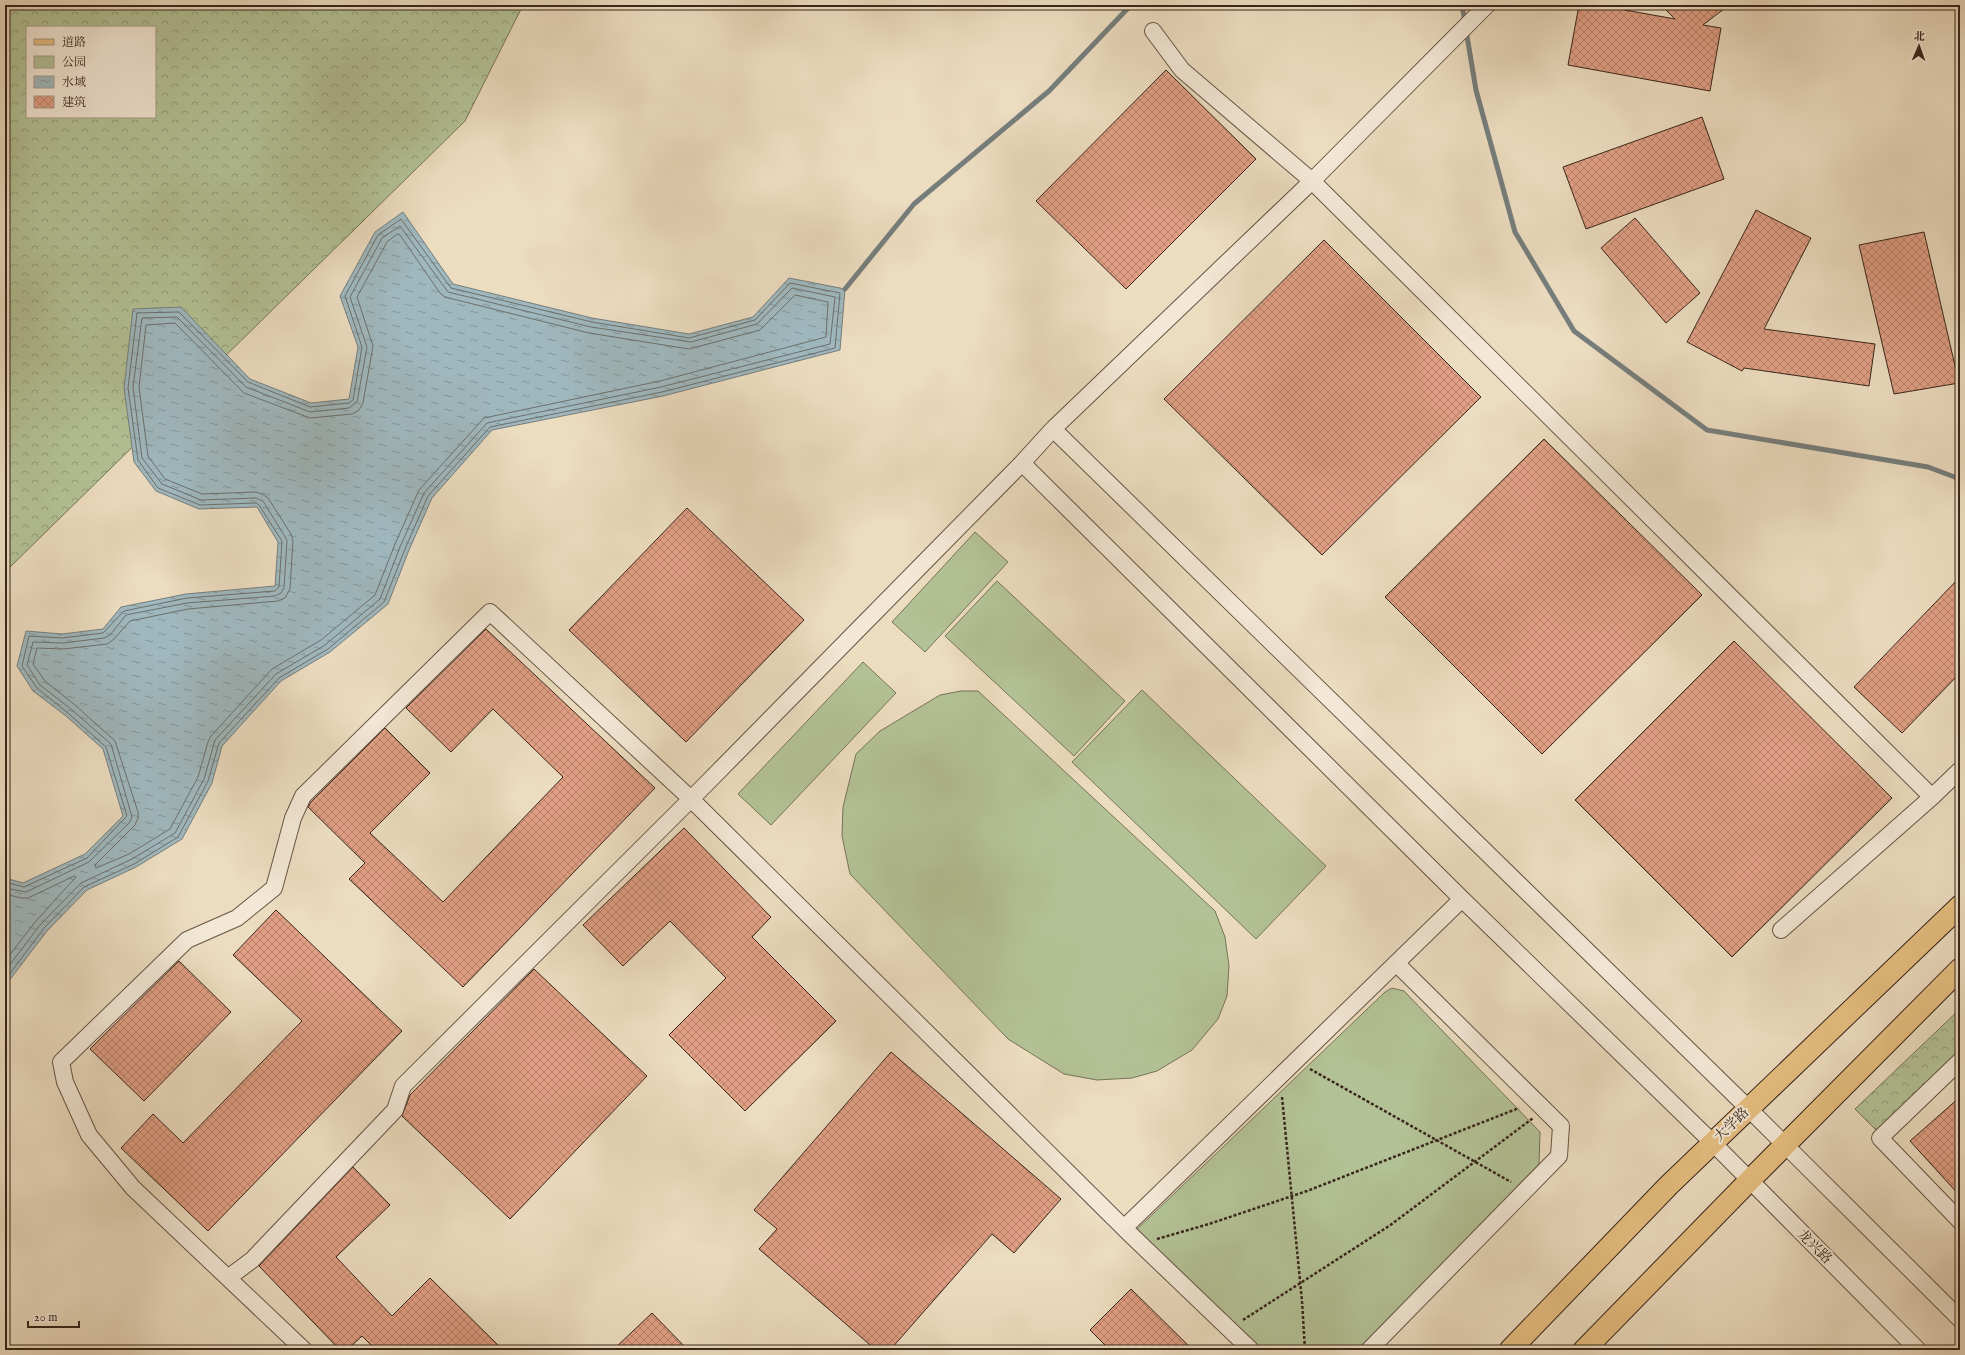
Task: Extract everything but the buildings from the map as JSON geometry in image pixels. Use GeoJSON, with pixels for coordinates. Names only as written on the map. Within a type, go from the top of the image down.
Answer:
{"type":"FeatureCollection","features":[{"type":"Feature","properties":{"kind":"main road","name":"大学路"},"geometry":{"type":"LineString","coordinates":[[1510,1350],[1712,1142],[1960,906]]}},
{"type":"Feature","properties":{"kind":"main road"},"geometry":{"type":"LineString","coordinates":[[1584,1350],[1785,1144],[1960,969]]}},
{"type":"Feature","properties":{"kind":"street"},"geometry":{"type":"LineString","coordinates":[[228,1278],[252,1260],[395,1110],[403,1086],[691,799],[1022,463],[1053,429],[1312,181],[1487,5]]}},
{"type":"Feature","properties":{"kind":"street"},"geometry":{"type":"LineString","coordinates":[[1153,31],[1182,70],[1312,181],[1932,797]]}},
{"type":"Feature","properties":{"kind":"street"},"geometry":{"type":"LineString","coordinates":[[1053,429],[1785,1144],[1960,1318]]}},
{"type":"Feature","properties":{"kind":"street","name":"龙兴路"},"geometry":{"type":"LineString","coordinates":[[1022,463],[1462,899],[1712,1142],[1918,1350]]}},
{"type":"Feature","properties":{"kind":"street"},"geometry":{"type":"LineString","coordinates":[[304,1350],[133,1188],[89,1135],[65,1082],[62,1062],[187,940],[238,918],[274,888],[292,818],[303,796],[490,612],[691,799],[1140,1244],[1251,1350]]}},
{"type":"Feature","properties":{"kind":"street"},"geometry":{"type":"LineString","coordinates":[[1781,930],[1932,797],[1960,770]]}},
{"type":"Feature","properties":{"kind":"street"},"geometry":{"type":"LineString","coordinates":[[1124,1228],[1462,899]]}},
{"type":"Feature","properties":{"kind":"street"},"geometry":{"type":"LineString","coordinates":[[1369,1350],[1559,1156],[1561,1126],[1396,963]]}},
{"type":"Feature","properties":{"kind":"street"},"geometry":{"type":"LineString","coordinates":[[1960,1061],[1880,1138],[1960,1221]]}},
{"type":"Feature","properties":{"kind":"path"},"geometry":{"type":"LineString","coordinates":[[1296,1061],[1476,1161],[1525,1191]]}},
{"type":"Feature","properties":{"kind":"path"},"geometry":{"type":"LineString","coordinates":[[1280,1076],[1305,1350]]}},
{"type":"Feature","properties":{"kind":"path"},"geometry":{"type":"LineString","coordinates":[[1140,1244],[1209,1224],[1292,1196],[1437,1140],[1540,1105]]}},
{"type":"Feature","properties":{"kind":"path"},"geometry":{"type":"LineString","coordinates":[[1229,1329],[1389,1226],[1476,1161],[1540,1105]]}},
{"type":"Feature","properties":{"kind":"green space"},"geometry":{"type":"Polygon","coordinates":[[[5,5],[523,5],[465,121],[5,572],[5,5]]]}},
{"type":"Feature","properties":{"kind":"green space"},"geometry":{"type":"Polygon","coordinates":[[[975,532],[1008,562],[925,652],[892,622],[975,532]]]}},
{"type":"Feature","properties":{"kind":"green space"},"geometry":{"type":"Polygon","coordinates":[[[997,581],[1125,701],[1074,756],[945,636],[997,581]]]}},
{"type":"Feature","properties":{"kind":"green space"},"geometry":{"type":"Polygon","coordinates":[[[863,662],[896,693],[771,825],[738,794],[863,662]]]}},
{"type":"Feature","properties":{"kind":"green space"},"geometry":{"type":"Polygon","coordinates":[[[1142,690],[1326,866],[1256,939],[1072,762],[1142,690]]]}},
{"type":"Feature","properties":{"kind":"green space"},"geometry":{"type":"Polygon","coordinates":[[[961,691],[978,691],[1215,911],[1225,937],[1229,966],[1227,996],[1218,1019],[1192,1050],[1157,1071],[1132,1078],[1097,1080],[1064,1074],[1008,1039],[850,874],[842,836],[843,807],[856,754],[880,731],[940,695],[961,691]]]}},
{"type":"Feature","properties":{"kind":"green space"},"geometry":{"type":"Polygon","coordinates":[[[1392,988],[1404,991],[1540,1132],[1539,1164],[1366,1350],[1251,1350],[1131,1235],[1385,992],[1392,988]]]}},
{"type":"Feature","properties":{"kind":"green space"},"geometry":{"type":"Polygon","coordinates":[[[1960,1009],[1960,1054],[1878,1132],[1855,1109],[1960,1009]]]}},
{"type":"Feature","properties":{"kind":"water"},"geometry":{"type":"Polygon","coordinates":[[[403,212],[453,284],[592,318],[689,334],[753,317],[789,278],[845,289],[840,350],[663,396],[492,430],[432,498],[409,550],[388,604],[330,652],[281,681],[222,746],[212,783],[182,839],[136,867],[87,890],[47,931],[5,986],[5,878],[23,883],[85,854],[123,816],[103,749],[66,716],[33,691],[17,666],[26,631],[62,634],[103,629],[121,607],[186,594],[275,586],[278,542],[257,507],[199,509],[156,491],[134,462],[124,388],[133,309],[181,307],[250,379],[311,403],[349,399],[358,347],[340,296],[375,232],[403,212]]]}},
{"type":"Feature","properties":{"kind":"waterway"},"geometry":{"type":"LineString","coordinates":[[845,289],[914,204],[1049,91],[1131,5]]}},
{"type":"Feature","properties":{"kind":"waterway"},"geometry":{"type":"LineString","coordinates":[[1462,5],[1465,22]]}},
{"type":"Feature","properties":{"kind":"waterway"},"geometry":{"type":"LineString","coordinates":[[1466,30],[1476,90],[1515,232],[1574,331],[1707,430],[1928,467],[1960,479]]}}]}
